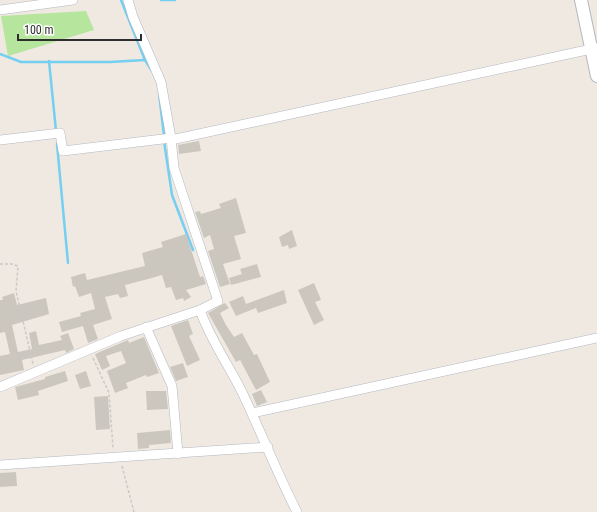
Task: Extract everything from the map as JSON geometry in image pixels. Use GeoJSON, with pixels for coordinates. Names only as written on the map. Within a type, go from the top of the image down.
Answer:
{"type":"FeatureCollection","features":[{"type":"Feature","properties":{"kind":"street"},"geometry":{"type":"LineString","coordinates":[[0,10],[73,0]]}},
{"type":"Feature","properties":{"kind":"street"},"geometry":{"type":"LineString","coordinates":[[0,387],[146,326],[200,310],[218,301],[174,168],[171,139],[161,82],[133,17],[128,0]]}},
{"type":"Feature","properties":{"kind":"street"},"geometry":{"type":"LineString","coordinates":[[581,0],[594,49],[597,76]]}},
{"type":"Feature","properties":{"kind":"street"},"geometry":{"type":"LineString","coordinates":[[0,140],[60,134],[63,151],[171,139],[594,49]]}},
{"type":"Feature","properties":{"kind":"street"},"geometry":{"type":"LineString","coordinates":[[200,310],[205,324],[252,413],[268,447],[282,483],[297,512]]}},
{"type":"Feature","properties":{"kind":"street"},"geometry":{"type":"LineString","coordinates":[[146,326],[172,386],[178,454]]}},
{"type":"Feature","properties":{"kind":"street"},"geometry":{"type":"LineString","coordinates":[[252,413],[597,338]]}},
{"type":"Feature","properties":{"kind":"street"},"geometry":{"type":"LineString","coordinates":[[0,465],[268,447]]}},
{"type":"Feature","properties":{"kind":"path"},"geometry":{"type":"LineString","coordinates":[[0,264],[12,264],[18,266],[16,291],[35,373]]}},
{"type":"Feature","properties":{"kind":"path"},"geometry":{"type":"LineString","coordinates":[[90,350],[109,393],[114,455],[120,458],[134,512]]}},
{"type":"Feature","properties":{"kind":"green space"},"geometry":{"type":"Polygon","coordinates":[[[86,11],[94,30],[8,56],[1,16],[86,11]]]}},
{"type":"Feature","properties":{"kind":"building"},"geometry":{"type":"Polygon","coordinates":[[[199,141],[201,151],[179,154],[178,145],[199,141]]]}},
{"type":"Feature","properties":{"kind":"building"},"geometry":{"type":"Polygon","coordinates":[[[236,198],[246,233],[234,236],[241,259],[223,264],[230,284],[220,287],[208,251],[214,249],[210,235],[204,238],[195,212],[200,211],[201,214],[221,208],[219,204],[236,198]]]}},
{"type":"Feature","properties":{"kind":"building"},"geometry":{"type":"Polygon","coordinates":[[[292,230],[297,246],[289,249],[288,245],[282,247],[279,237],[292,230]]]}},
{"type":"Feature","properties":{"kind":"building"},"geometry":{"type":"Polygon","coordinates":[[[186,234],[200,277],[203,276],[206,284],[186,290],[191,297],[184,301],[183,298],[176,300],[171,287],[166,288],[162,275],[125,285],[128,296],[120,298],[118,294],[105,297],[112,319],[93,325],[98,339],[88,343],[83,326],[62,332],[59,322],[81,316],[80,313],[95,309],[91,293],[79,297],[75,286],[73,287],[71,277],[85,273],[87,280],[145,266],[142,253],[163,247],[161,242],[186,234]]]}},
{"type":"Feature","properties":{"kind":"building"},"geometry":{"type":"Polygon","coordinates":[[[257,264],[261,277],[231,285],[229,278],[242,274],[240,269],[257,264]]]}},
{"type":"Feature","properties":{"kind":"building"},"geometry":{"type":"Polygon","coordinates":[[[314,283],[321,300],[315,302],[324,320],[314,325],[298,290],[314,283]]]}},
{"type":"Feature","properties":{"kind":"building"},"geometry":{"type":"Polygon","coordinates":[[[284,290],[287,303],[258,313],[256,308],[236,316],[229,302],[243,296],[246,304],[284,290]]]}},
{"type":"Feature","properties":{"kind":"building"},"geometry":{"type":"Polygon","coordinates":[[[14,293],[17,305],[46,298],[49,314],[12,325],[18,352],[32,349],[29,333],[36,331],[39,345],[62,340],[60,336],[68,333],[74,349],[66,353],[65,350],[22,360],[24,370],[0,375],[0,356],[10,354],[5,332],[0,333],[0,300],[3,300],[2,297],[14,293]]]}},
{"type":"Feature","properties":{"kind":"building"},"geometry":{"type":"Polygon","coordinates":[[[225,303],[229,308],[220,313],[226,325],[234,337],[242,333],[254,355],[257,354],[270,382],[256,390],[240,360],[236,362],[208,313],[225,303]]]}},
{"type":"Feature","properties":{"kind":"building"},"geometry":{"type":"Polygon","coordinates":[[[188,320],[193,334],[189,336],[200,360],[187,366],[171,326],[188,320]]]}},
{"type":"Feature","properties":{"kind":"building"},"geometry":{"type":"Polygon","coordinates":[[[144,337],[159,373],[147,377],[146,375],[126,383],[128,388],[115,393],[107,371],[126,363],[121,351],[106,356],[110,366],[102,370],[95,354],[128,340],[129,343],[144,337]]]}},
{"type":"Feature","properties":{"kind":"building"},"geometry":{"type":"Polygon","coordinates":[[[183,363],[188,377],[176,381],[170,367],[183,363]]]}},
{"type":"Feature","properties":{"kind":"building"},"geometry":{"type":"Polygon","coordinates":[[[65,371],[68,381],[38,391],[39,395],[18,400],[15,387],[45,379],[45,377],[65,371]]]}},
{"type":"Feature","properties":{"kind":"building"},"geometry":{"type":"Polygon","coordinates":[[[86,371],[91,386],[80,389],[75,375],[86,371]]]}},
{"type":"Feature","properties":{"kind":"building"},"geometry":{"type":"Polygon","coordinates":[[[261,390],[267,402],[257,406],[252,394],[261,390]]]}},
{"type":"Feature","properties":{"kind":"building"},"geometry":{"type":"Polygon","coordinates":[[[146,391],[166,391],[168,409],[147,410],[146,391]]]}},
{"type":"Feature","properties":{"kind":"building"},"geometry":{"type":"Polygon","coordinates":[[[108,396],[110,429],[96,430],[94,397],[108,396]]]}},
{"type":"Feature","properties":{"kind":"building"},"geometry":{"type":"Polygon","coordinates":[[[170,430],[171,443],[149,445],[149,448],[138,449],[137,433],[170,430]]]}},
{"type":"Feature","properties":{"kind":"building"},"geometry":{"type":"Polygon","coordinates":[[[16,472],[17,486],[0,487],[0,473],[16,472]]]}},
{"type":"Feature","properties":{"kind":"waterway"},"geometry":{"type":"LineString","coordinates":[[121,0],[145,60],[152,71]]}},
{"type":"Feature","properties":{"kind":"waterway"},"geometry":{"type":"LineString","coordinates":[[161,0],[175,0]]}},
{"type":"Feature","properties":{"kind":"waterway"},"geometry":{"type":"LineString","coordinates":[[0,54],[21,62],[110,62],[145,60]]}},
{"type":"Feature","properties":{"kind":"waterway"},"geometry":{"type":"LineString","coordinates":[[49,61],[56,131]]}},
{"type":"Feature","properties":{"kind":"waterway"},"geometry":{"type":"LineString","coordinates":[[159,93],[164,136]]}},
{"type":"Feature","properties":{"kind":"waterway"},"geometry":{"type":"LineString","coordinates":[[164,141],[172,195],[193,250]]}},
{"type":"Feature","properties":{"kind":"waterway"},"geometry":{"type":"LineString","coordinates":[[57,144],[68,263]]}}]}
